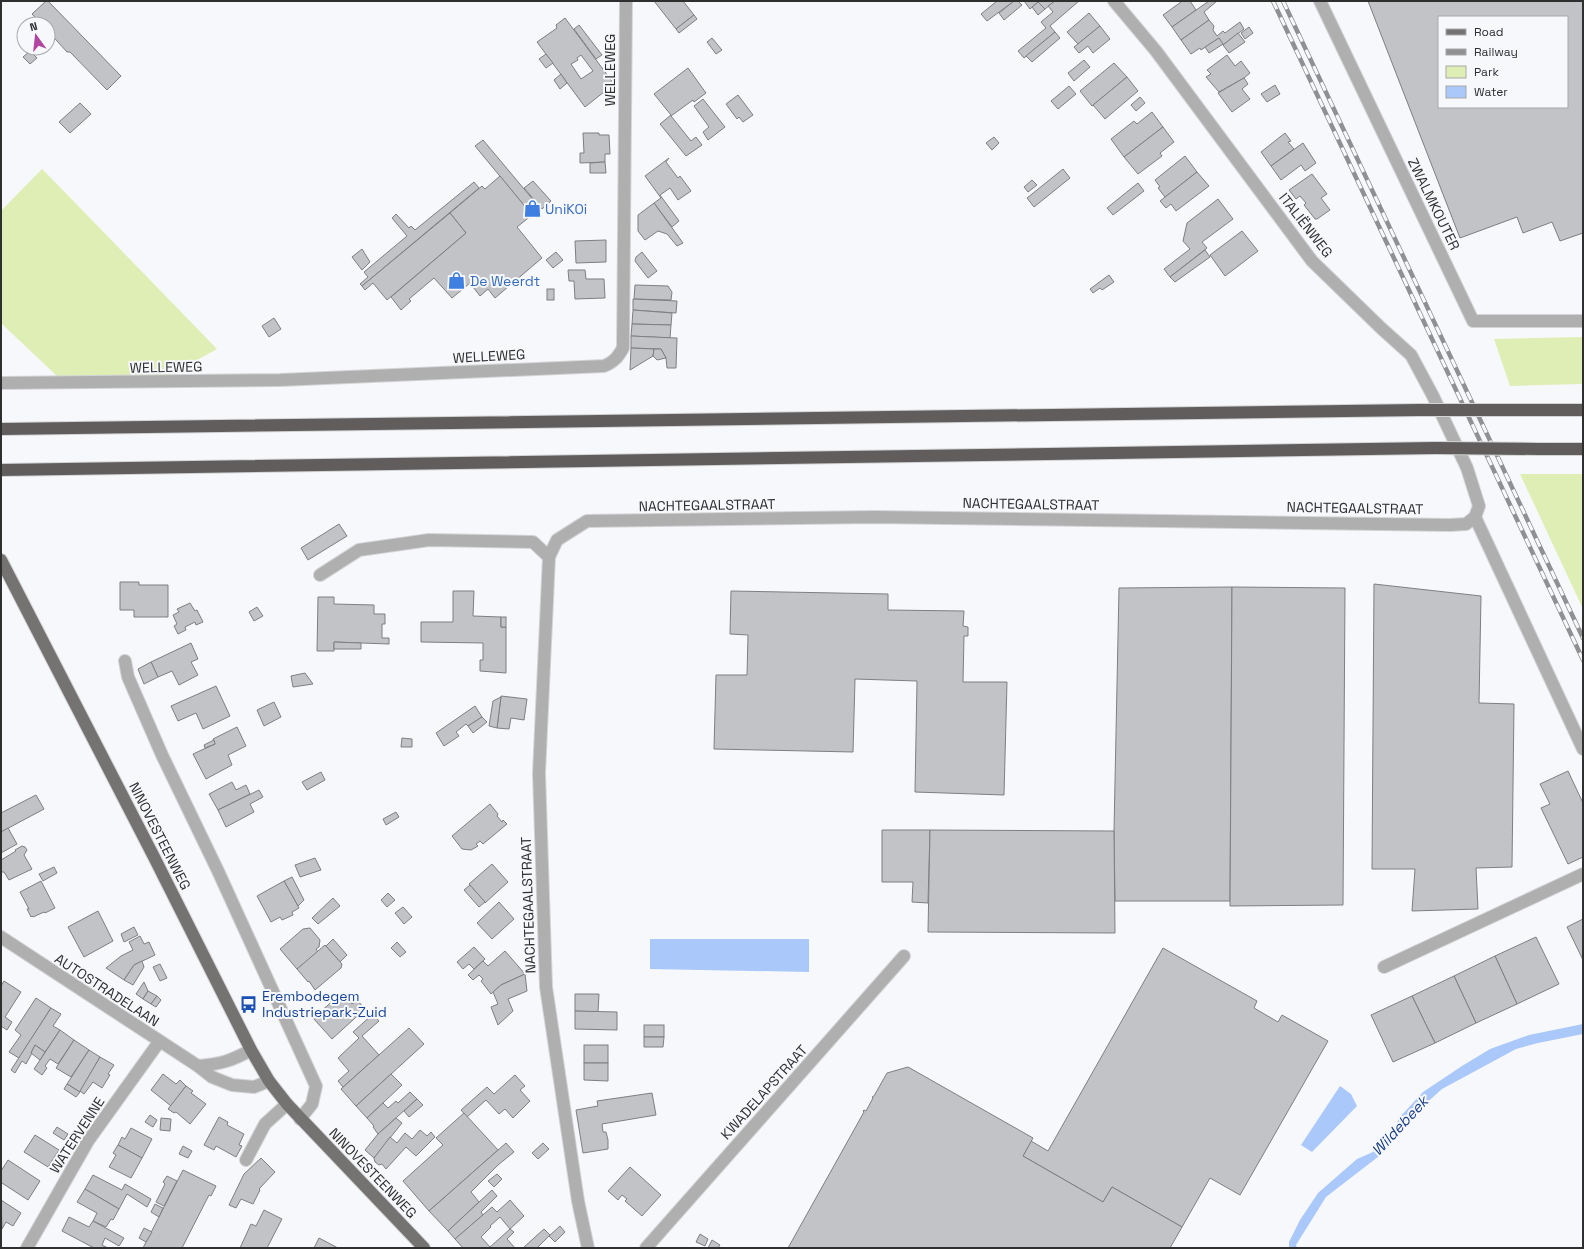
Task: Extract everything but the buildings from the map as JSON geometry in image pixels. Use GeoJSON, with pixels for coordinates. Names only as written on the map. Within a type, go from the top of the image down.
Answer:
{"type":"FeatureCollection","features":[{"type":"Feature","properties":{"kind":"highway"},"geometry":{"type":"LineString","coordinates":[[1,430],[1419,410],[1583,410]]}},
{"type":"Feature","properties":{"kind":"highway"},"geometry":{"type":"LineString","coordinates":[[1,470],[1435,448],[1583,449]]}},
{"type":"Feature","properties":{"kind":"main road","name":"NINOVESTEENWEG"},"geometry":{"type":"LineString","coordinates":[[1,560],[251,1050],[269,1081],[287,1104],[424,1248]]}},
{"type":"Feature","properties":{"kind":"street","name":"WELLEWEG"},"geometry":{"type":"LineString","coordinates":[[1,383],[280,380],[604,366],[612,363],[619,356],[623,348],[626,1]]}},
{"type":"Feature","properties":{"kind":"street","name":"ITALIËNWEG"},"geometry":{"type":"LineString","coordinates":[[1114,1],[1156,51],[1312,261],[1411,355],[1433,396],[1467,468],[1479,506],[1475,517]]}},
{"type":"Feature","properties":{"kind":"street","name":"ZWALMKOUTER"},"geometry":{"type":"LineString","coordinates":[[1320,1],[1473,321],[1583,320]]}},
{"type":"Feature","properties":{"kind":"street","name":"NACHTEGAALSTRAAT"},"geometry":{"type":"LineString","coordinates":[[588,1248],[578,1201],[546,987],[539,773],[549,557],[557,540],[587,521],[874,517],[1466,524],[1475,517]]}},
{"type":"Feature","properties":{"kind":"street"},"geometry":{"type":"LineString","coordinates":[[1475,517],[1583,749]]}},
{"type":"Feature","properties":{"kind":"street"},"geometry":{"type":"LineString","coordinates":[[320,575],[359,550],[429,540],[533,542],[549,557]]}},
{"type":"Feature","properties":{"kind":"street"},"geometry":{"type":"LineString","coordinates":[[125,661],[128,676],[162,755],[218,871],[316,1086],[312,1104],[300,1118]]}},
{"type":"Feature","properties":{"kind":"street"},"geometry":{"type":"LineString","coordinates":[[1384,967],[1583,874]]}},
{"type":"Feature","properties":{"kind":"street","name":"AUTOSTRADELAAN"},"geometry":{"type":"LineString","coordinates":[[1,937],[159,1042],[198,1066],[212,1078],[232,1085],[254,1087],[269,1081]]}},
{"type":"Feature","properties":{"kind":"street","name":"KWADELAPSTRAAT"},"geometry":{"type":"LineString","coordinates":[[646,1248],[904,956]]}},
{"type":"Feature","properties":{"kind":"street","name":"WATERVENNE"},"geometry":{"type":"LineString","coordinates":[[27,1248],[88,1141],[159,1042]]}},
{"type":"Feature","properties":{"kind":"street"},"geometry":{"type":"LineString","coordinates":[[198,1066],[219,1064],[251,1050]]}},
{"type":"Feature","properties":{"kind":"street"},"geometry":{"type":"LineString","coordinates":[[246,1160],[265,1124],[287,1104]]}},
{"type":"Feature","properties":{"kind":"green space"},"geometry":{"type":"Polygon","coordinates":[[[42,169],[217,349],[168,376],[58,377],[1,323],[1,211],[42,169]]]}},
{"type":"Feature","properties":{"kind":"green space"},"geometry":{"type":"Polygon","coordinates":[[[1583,337],[1583,384],[1510,386],[1494,339],[1583,337]]]}},
{"type":"Feature","properties":{"kind":"green space"},"geometry":{"type":"Polygon","coordinates":[[[1520,474],[1583,474],[1583,609],[1520,474]]]}},
{"type":"Feature","properties":{"kind":"water"},"geometry":{"type":"Polygon","coordinates":[[[650,939],[809,939],[809,972],[650,969],[650,939]]]}},
{"type":"Feature","properties":{"kind":"water","name":"Wildebeek"},"geometry":{"type":"Polygon","coordinates":[[[1583,1024],[1583,1034],[1516,1049],[1442,1089],[1404,1123],[1400,1134],[1383,1153],[1326,1197],[1296,1245],[1297,1248],[1289,1248],[1289,1242],[1300,1220],[1318,1193],[1357,1159],[1373,1152],[1392,1132],[1400,1117],[1423,1092],[1490,1049],[1529,1035],[1583,1024]]]}},
{"type":"Feature","properties":{"kind":"water"},"geometry":{"type":"Polygon","coordinates":[[[1340,1086],[1351,1094],[1357,1106],[1312,1152],[1301,1145],[1340,1086]]]}},
{"type":"Feature","properties":{"kind":"railway"},"geometry":{"type":"LineString","coordinates":[[1273,1],[1583,660]]}},
{"type":"Feature","properties":{"kind":"railway"},"geometry":{"type":"LineString","coordinates":[[1283,1],[1583,638]]}},
{"type":"Feature","properties":{"kind":"place","name":"UniKOi"},"geometry":{"type":"Point","coordinates":[532,209]}},
{"type":"Feature","properties":{"kind":"place","name":"De Weerdt"},"geometry":{"type":"Point","coordinates":[457,281]}},
{"type":"Feature","properties":{"kind":"place","name":"Erembodegem Industriepark-Zuid"},"geometry":{"type":"Point","coordinates":[249,1004]}}]}
